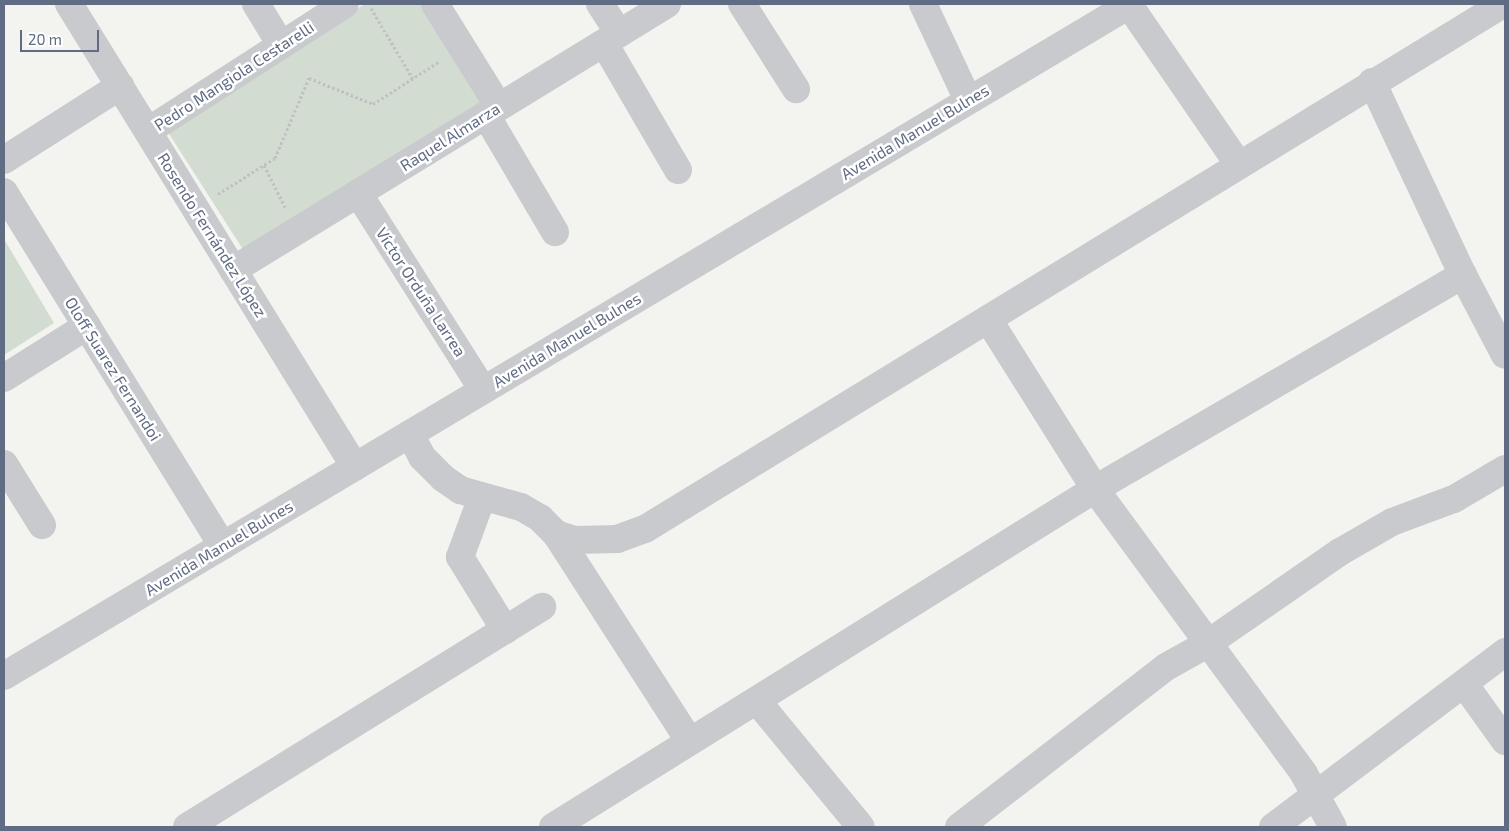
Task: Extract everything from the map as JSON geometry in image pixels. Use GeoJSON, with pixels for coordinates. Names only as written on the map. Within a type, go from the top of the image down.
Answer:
{"type":"FeatureCollection","features":[{"type":"Feature","properties":{"kind":"street","name":"Rosendo Fernández López"},"geometry":{"type":"LineString","coordinates":[[69,4],[355,467]]}},
{"type":"Feature","properties":{"kind":"street"},"geometry":{"type":"LineString","coordinates":[[256,4],[282,45]]}},
{"type":"Feature","properties":{"kind":"street","name":"Pedro Mangiola Cestarelli"},"geometry":{"type":"LineString","coordinates":[[148,131],[345,4]]}},
{"type":"Feature","properties":{"kind":"street"},"geometry":{"type":"LineString","coordinates":[[435,4],[462,47],[492,111],[555,232]]}},
{"type":"Feature","properties":{"kind":"street"},"geometry":{"type":"LineString","coordinates":[[600,4],[611,38],[678,170]]}},
{"type":"Feature","properties":{"kind":"street","name":"Raquel Almarza"},"geometry":{"type":"LineString","coordinates":[[233,270],[667,4]]}},
{"type":"Feature","properties":{"kind":"street"},"geometry":{"type":"LineString","coordinates":[[742,4],[796,89]]}},
{"type":"Feature","properties":{"kind":"street"},"geometry":{"type":"LineString","coordinates":[[923,4],[968,100]]}},
{"type":"Feature","properties":{"kind":"street"},"geometry":{"type":"LineString","coordinates":[[1130,4],[1239,165]]}},
{"type":"Feature","properties":{"kind":"street","name":"Avenida Manuel Bulnes"},"geometry":{"type":"LineString","coordinates":[[4,676],[1130,4]]}},
{"type":"Feature","properties":{"kind":"street"},"geometry":{"type":"LineString","coordinates":[[556,534],[575,540],[617,539],[645,529],[988,320],[1372,82],[1503,4]]}},
{"type":"Feature","properties":{"kind":"street"},"geometry":{"type":"LineString","coordinates":[[1372,82],[1463,275],[1505,354]]}},
{"type":"Feature","properties":{"kind":"street"},"geometry":{"type":"LineString","coordinates":[[4,160],[120,86]]}},
{"type":"Feature","properties":{"kind":"street","name":"Oloff Suarez Fernandoi"},"geometry":{"type":"LineString","coordinates":[[4,192],[223,546]]}},
{"type":"Feature","properties":{"kind":"street","name":"Víctor Orduña Larrea"},"geometry":{"type":"LineString","coordinates":[[358,193],[483,390]]}},
{"type":"Feature","properties":{"kind":"street"},"geometry":{"type":"LineString","coordinates":[[553,827],[1095,489],[1463,275]]}},
{"type":"Feature","properties":{"kind":"street"},"geometry":{"type":"LineString","coordinates":[[988,320],[1095,489],[1304,774],[1333,827]]}},
{"type":"Feature","properties":{"kind":"street"},"geometry":{"type":"LineString","coordinates":[[4,378],[87,326]]}},
{"type":"Feature","properties":{"kind":"street"},"geometry":{"type":"LineString","coordinates":[[410,434],[422,456],[443,478],[460,490],[521,507],[540,518],[556,534],[690,740]]}},
{"type":"Feature","properties":{"kind":"street"},"geometry":{"type":"LineString","coordinates":[[4,464],[42,525]]}},
{"type":"Feature","properties":{"kind":"street"},"geometry":{"type":"LineString","coordinates":[[959,827],[1166,667],[1207,644],[1365,536],[1454,499],[1505,469]]}},
{"type":"Feature","properties":{"kind":"street"},"geometry":{"type":"LineString","coordinates":[[482,497],[460,557],[505,630]]}},
{"type":"Feature","properties":{"kind":"street"},"geometry":{"type":"LineString","coordinates":[[187,827],[542,607]]}},
{"type":"Feature","properties":{"kind":"street"},"geometry":{"type":"LineString","coordinates":[[1273,827],[1465,685],[1505,652]]}},
{"type":"Feature","properties":{"kind":"street"},"geometry":{"type":"LineString","coordinates":[[1465,685],[1505,741]]}},
{"type":"Feature","properties":{"kind":"street"},"geometry":{"type":"LineString","coordinates":[[757,701],[861,827]]}},
{"type":"Feature","properties":{"kind":"path"},"geometry":{"type":"LineString","coordinates":[[368,4],[413,78]]}},
{"type":"Feature","properties":{"kind":"path"},"geometry":{"type":"LineString","coordinates":[[196,209],[275,158],[309,78],[373,104],[462,47]]}},
{"type":"Feature","properties":{"kind":"path"},"geometry":{"type":"LineString","coordinates":[[264,165],[297,230]]}},
{"type":"Feature","properties":{"kind":"shaded area"},"geometry":{"type":"Polygon","coordinates":[[[365,4],[423,4],[482,103],[244,251],[166,129],[365,4]]]}},
{"type":"Feature","properties":{"kind":"shaded area"},"geometry":{"type":"Polygon","coordinates":[[[4,239],[54,323],[4,355],[4,239]]]}}]}
